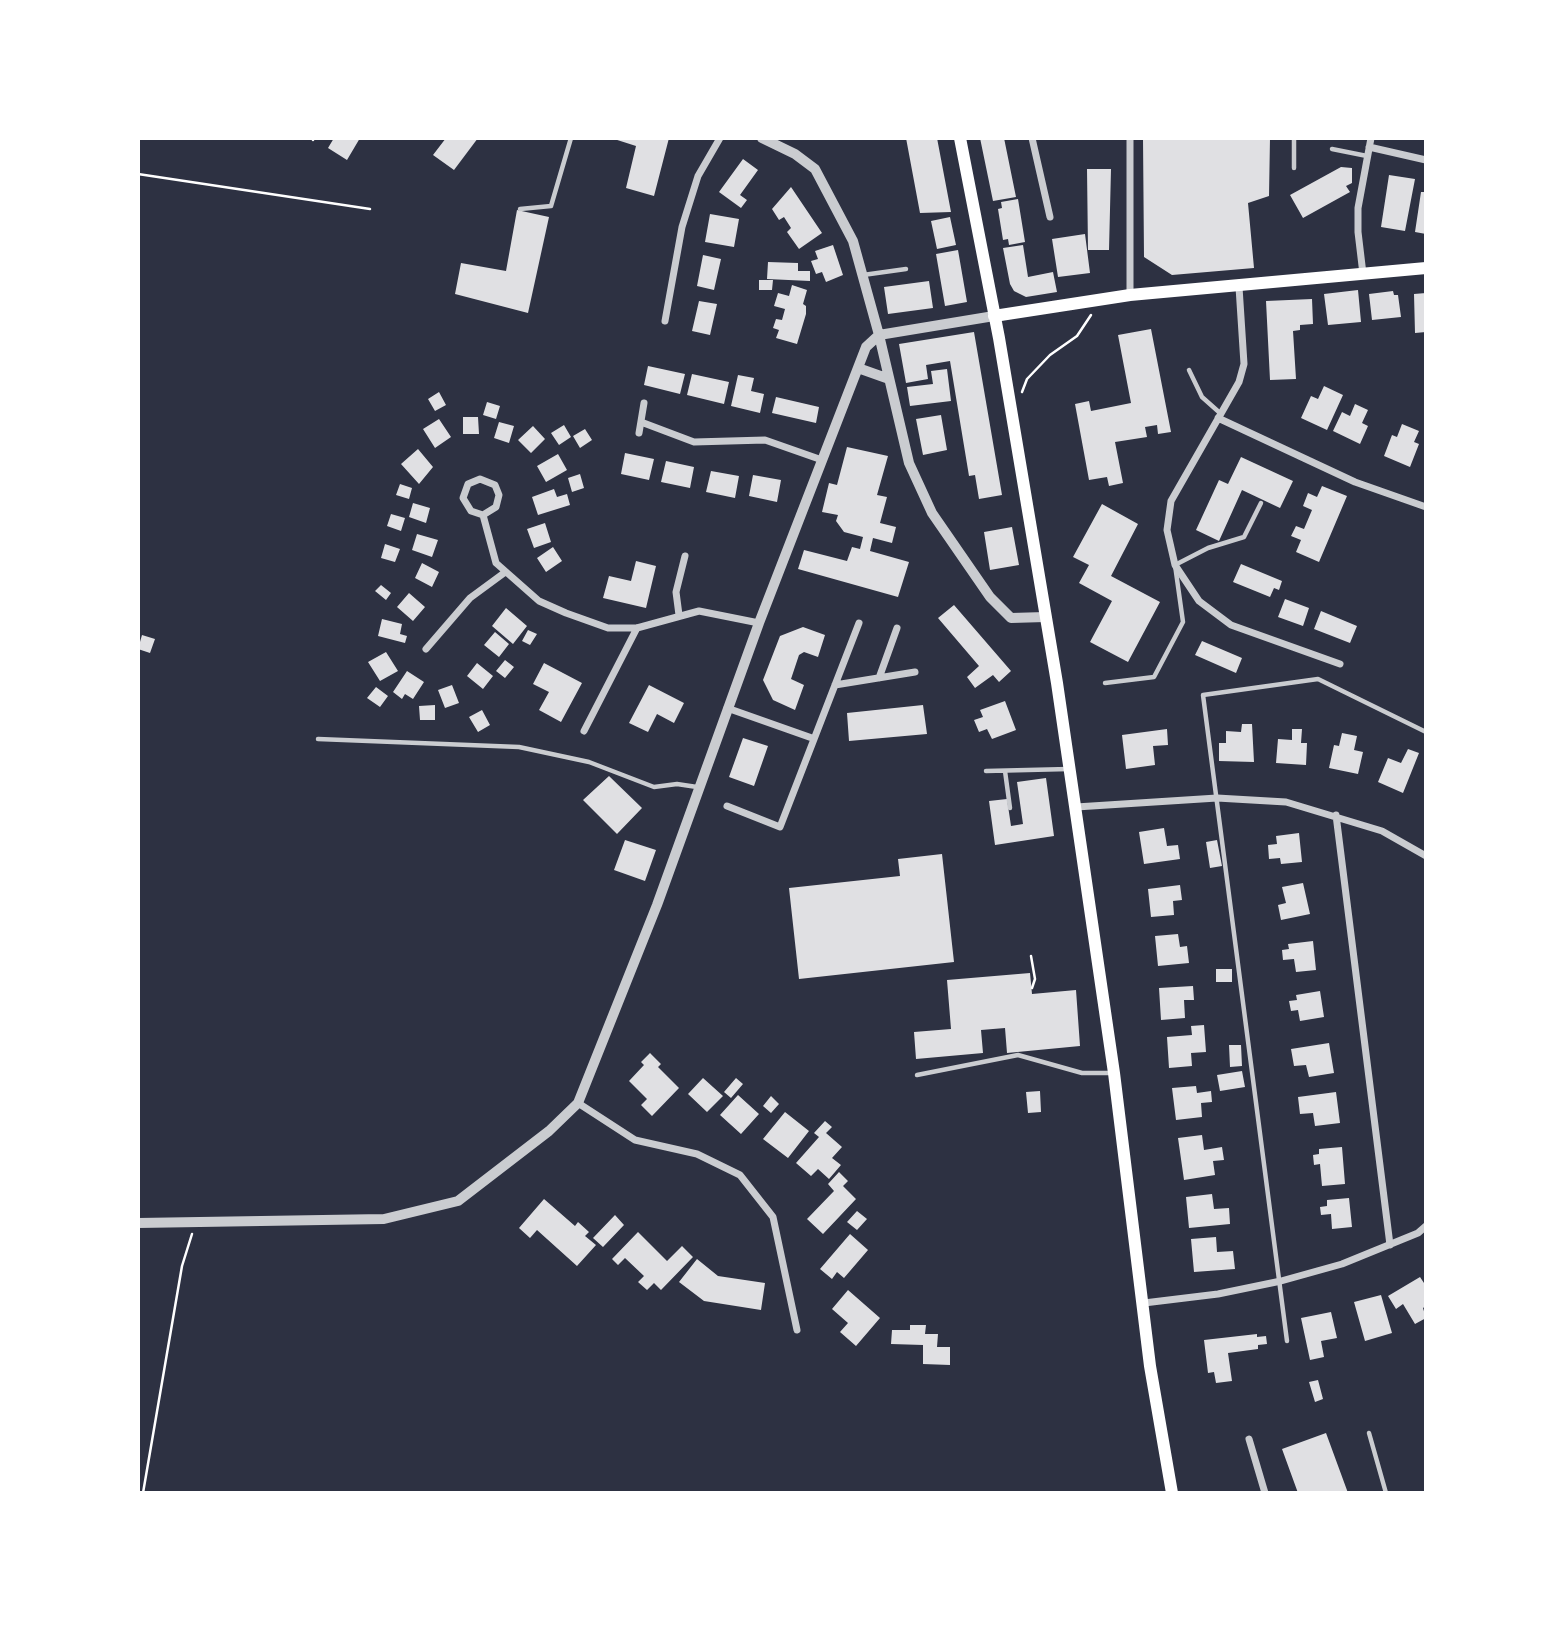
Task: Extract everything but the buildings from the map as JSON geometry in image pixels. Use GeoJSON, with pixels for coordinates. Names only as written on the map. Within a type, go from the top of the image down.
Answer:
{"type":"FeatureCollection","features":[{"type":"Feature","properties":{"kind":"main road"},"geometry":{"type":"LineString","coordinates":[[960,138],[994,316],[1071,768],[1114,1073],[1150,1366],[1172,1493]]}},
{"type":"Feature","properties":{"kind":"main road"},"geometry":{"type":"LineString","coordinates":[[994,316],[1102,298],[1426,268]]}},
{"type":"Feature","properties":{"kind":"street"},"geometry":{"type":"LineString","coordinates":[[665,321],[682,227],[698,176],[720,138]]}},
{"type":"Feature","properties":{"kind":"street"},"geometry":{"type":"LineString","coordinates":[[762,138],[795,154],[815,169],[853,241],[879,335],[909,463],[932,513],[990,597],[1011,618],[1045,617]]}},
{"type":"Feature","properties":{"kind":"street"},"geometry":{"type":"LineString","coordinates":[[1032,138],[1050,217]]}},
{"type":"Feature","properties":{"kind":"street"},"geometry":{"type":"LineString","coordinates":[[1130,138],[1130,295]]}},
{"type":"Feature","properties":{"kind":"street"},"geometry":{"type":"LineString","coordinates":[[1363,275],[1358,232],[1371,138]]}},
{"type":"Feature","properties":{"kind":"street"},"geometry":{"type":"LineString","coordinates":[[1369,147],[1426,160]]}},
{"type":"Feature","properties":{"kind":"street"},"geometry":{"type":"LineString","coordinates":[[1238,287],[1244,364],[1239,382],[1171,501],[1167,530],[1175,565],[1199,601],[1231,625],[1340,664]]}},
{"type":"Feature","properties":{"kind":"street"},"geometry":{"type":"LineString","coordinates":[[138,1223],[384,1219],[458,1201],[549,1131],[578,1103],[657,905],[727,708],[866,347],[879,335],[994,316]]}},
{"type":"Feature","properties":{"kind":"street"},"geometry":{"type":"LineString","coordinates":[[858,368],[890,379]]}},
{"type":"Feature","properties":{"kind":"street"},"geometry":{"type":"LineString","coordinates":[[639,433],[644,403]]}},
{"type":"Feature","properties":{"kind":"street"},"geometry":{"type":"LineString","coordinates":[[1219,416],[1355,482],[1426,507]]}},
{"type":"Feature","properties":{"kind":"street"},"geometry":{"type":"LineString","coordinates":[[641,422],[694,442],[765,440],[822,460]]}},
{"type":"Feature","properties":{"kind":"street"},"geometry":{"type":"LineString","coordinates":[[480,479],[495,485],[499,495],[496,507],[483,514],[471,511],[463,498],[468,484],[480,479]]}},
{"type":"Feature","properties":{"kind":"street"},"geometry":{"type":"LineString","coordinates":[[483,514],[490,548],[504,573],[539,601],[566,613],[608,628],[637,628],[679,615],[710,611],[759,623]]}},
{"type":"Feature","properties":{"kind":"street"},"geometry":{"type":"LineString","coordinates":[[679,615],[677,592],[685,556]]}},
{"type":"Feature","properties":{"kind":"street"},"geometry":{"type":"LineString","coordinates":[[426,649],[470,598],[504,573]]}},
{"type":"Feature","properties":{"kind":"street"},"geometry":{"type":"LineString","coordinates":[[727,806],[780,827],[812,738],[859,623]]}},
{"type":"Feature","properties":{"kind":"street"},"geometry":{"type":"LineString","coordinates":[[584,731],[637,628]]}},
{"type":"Feature","properties":{"kind":"street"},"geometry":{"type":"LineString","coordinates":[[878,678],[897,628]]}},
{"type":"Feature","properties":{"kind":"street"},"geometry":{"type":"LineString","coordinates":[[835,685],[915,672]]}},
{"type":"Feature","properties":{"kind":"street"},"geometry":{"type":"LineString","coordinates":[[727,708],[812,738]]}},
{"type":"Feature","properties":{"kind":"street"},"geometry":{"type":"LineString","coordinates":[[1076,807],[1217,797],[1286,802],[1382,831],[1426,856]]}},
{"type":"Feature","properties":{"kind":"street"},"geometry":{"type":"LineString","coordinates":[[1336,815],[1390,1245]]}},
{"type":"Feature","properties":{"kind":"street"},"geometry":{"type":"LineString","coordinates":[[578,1103],[635,1140],[697,1154],[740,1175],[773,1217],[797,1331]]}},
{"type":"Feature","properties":{"kind":"street"},"geometry":{"type":"LineString","coordinates":[[1144,1303],[1218,1294],[1281,1282],[1342,1264],[1418,1233],[1426,1226]]}},
{"type":"Feature","properties":{"kind":"street"},"geometry":{"type":"LineString","coordinates":[[1250,1439],[1265,1493]]}},
{"type":"Feature","properties":{"kind":"lane"},"geometry":{"type":"LineString","coordinates":[[520,209],[551,206],[571,138]]}},
{"type":"Feature","properties":{"kind":"lane"},"geometry":{"type":"LineString","coordinates":[[1294,138],[1294,169]]}},
{"type":"Feature","properties":{"kind":"lane"},"geometry":{"type":"LineString","coordinates":[[1332,149],[1367,156]]}},
{"type":"Feature","properties":{"kind":"lane"},"geometry":{"type":"LineString","coordinates":[[862,275],[906,269]]}},
{"type":"Feature","properties":{"kind":"lane"},"geometry":{"type":"LineString","coordinates":[[1189,370],[1202,397],[1219,416]]}},
{"type":"Feature","properties":{"kind":"lane"},"geometry":{"type":"LineString","coordinates":[[1105,683],[1154,677],[1183,622],[1175,565],[1208,548],[1244,537],[1261,503]]}},
{"type":"Feature","properties":{"kind":"lane"},"geometry":{"type":"LineString","coordinates":[[1287,1341],[1203,698],[1209,692],[1318,679],[1426,732]]}},
{"type":"Feature","properties":{"kind":"lane"},"geometry":{"type":"LineString","coordinates":[[318,739],[519,747],[589,762],[654,787],[677,784],[698,787]]}},
{"type":"Feature","properties":{"kind":"lane"},"geometry":{"type":"LineString","coordinates":[[986,771],[1071,768]]}},
{"type":"Feature","properties":{"kind":"lane"},"geometry":{"type":"LineString","coordinates":[[1005,771],[1010,808]]}},
{"type":"Feature","properties":{"kind":"lane"},"geometry":{"type":"LineString","coordinates":[[917,1075],[1018,1055],[1082,1073],[1114,1073]]}},
{"type":"Feature","properties":{"kind":"lane"},"geometry":{"type":"LineString","coordinates":[[1369,1433],[1386,1493]]}},
{"type":"Feature","properties":{"kind":"path"},"geometry":{"type":"LineString","coordinates":[[138,174],[370,209]]}},
{"type":"Feature","properties":{"kind":"path"},"geometry":{"type":"LineString","coordinates":[[1019,402],[1027,379],[1050,355],[1077,336],[1102,298]]}},
{"type":"Feature","properties":{"kind":"path"},"geometry":{"type":"LineString","coordinates":[[1031,956],[1035,979],[1032,988]]}},
{"type":"Feature","properties":{"kind":"path"},"geometry":{"type":"LineString","coordinates":[[143,1493],[181,1266],[196,1221]]}}]}
